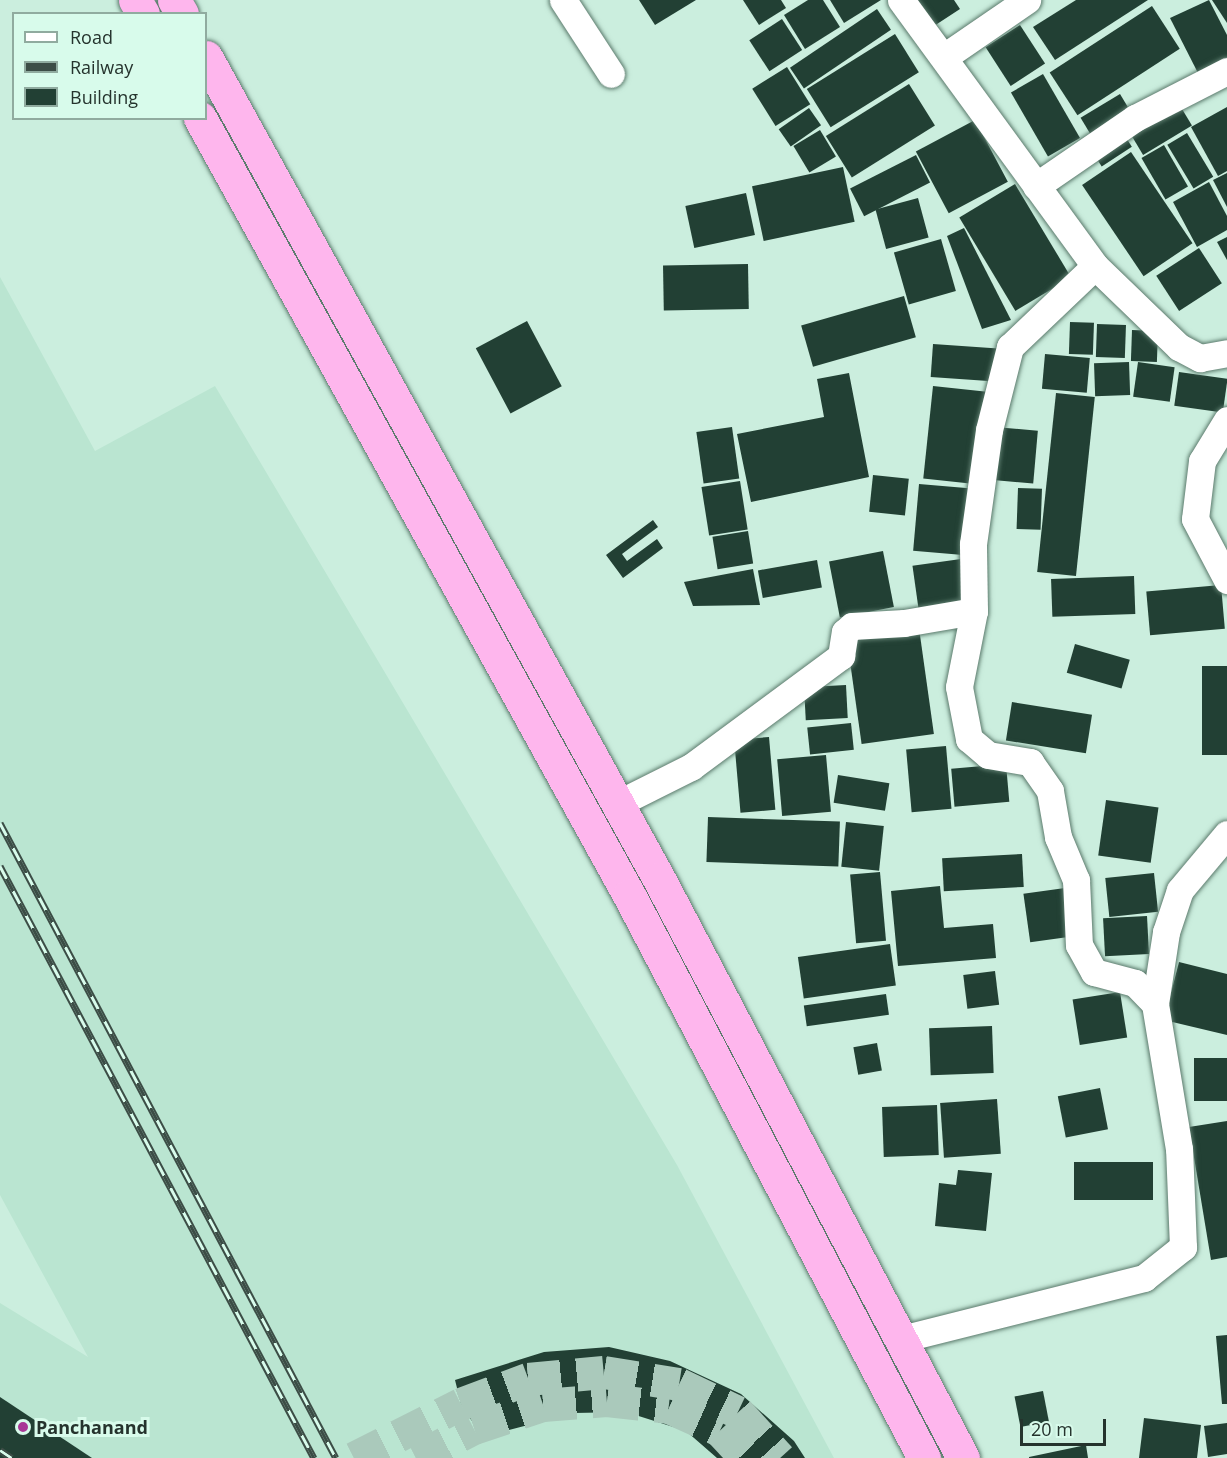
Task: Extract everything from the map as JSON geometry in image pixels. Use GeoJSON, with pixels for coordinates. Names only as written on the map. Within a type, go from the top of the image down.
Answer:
{"type":"FeatureCollection","features":[{"type":"Feature","properties":{"kind":"highway"},"geometry":{"type":"LineString","coordinates":[[207,59],[617,804],[963,1458]]}},
{"type":"Feature","properties":{"kind":"highway"},"geometry":{"type":"LineString","coordinates":[[201,120],[629,895],[924,1458]]}},
{"type":"Feature","properties":{"kind":"street"},"geometry":{"type":"LineString","coordinates":[[563,0],[611,74]]}},
{"type":"Feature","properties":{"kind":"street"},"geometry":{"type":"LineString","coordinates":[[901,0],[1095,266],[1179,347],[1200,358],[1227,353]]}},
{"type":"Feature","properties":{"kind":"street"},"geometry":{"type":"LineString","coordinates":[[944,57],[1012,4]]}},
{"type":"Feature","properties":{"kind":"street"},"geometry":{"type":"LineString","coordinates":[[1036,186],[1134,118],[1227,71]]}},
{"type":"Feature","properties":{"kind":"street"},"geometry":{"type":"LineString","coordinates":[[1095,266],[1010,347],[1007,356],[989,430],[973,544],[974,611],[958,687],[969,739],[988,755],[1030,762],[1050,791],[1058,837],[1076,880],[1079,945],[1094,972],[1135,983],[1155,1004]]}},
{"type":"Feature","properties":{"kind":"street"},"geometry":{"type":"LineString","coordinates":[[1227,420],[1202,461],[1195,519],[1227,580]]}},
{"type":"Feature","properties":{"kind":"street"},"geometry":{"type":"LineString","coordinates":[[617,804],[691,766],[841,656],[845,632],[852,626],[904,623],[974,611]]}},
{"type":"Feature","properties":{"kind":"street"},"geometry":{"type":"LineString","coordinates":[[901,1339],[1144,1278],[1183,1247],[1179,1149],[1155,1004],[1166,932],[1180,890],[1227,834]]}},
{"type":"Feature","properties":{"kind":"shaded area"},"geometry":{"type":"Polygon","coordinates":[[[0,277],[95,451],[215,386],[677,1165],[834,1458],[0,1458],[0,1303],[88,1357],[0,1195],[0,277]]]}},
{"type":"Feature","properties":{"kind":"building"},"geometry":{"type":"Polygon","coordinates":[[[639,0],[696,0],[655,25],[639,0]]]}},
{"type":"Feature","properties":{"kind":"building"},"geometry":{"type":"Polygon","coordinates":[[[743,0],[781,0],[786,8],[759,25],[743,0]]]}},
{"type":"Feature","properties":{"kind":"building"},"geometry":{"type":"Polygon","coordinates":[[[808,0],[823,0],[840,27],[805,49],[784,15],[808,0]]]}},
{"type":"Feature","properties":{"kind":"building"},"geometry":{"type":"Polygon","coordinates":[[[830,0],[881,0],[844,23],[830,0]]]}},
{"type":"Feature","properties":{"kind":"building"},"geometry":{"type":"Polygon","coordinates":[[[917,0],[954,0],[960,9],[934,26],[917,0]]]}},
{"type":"Feature","properties":{"kind":"building"},"geometry":{"type":"Polygon","coordinates":[[[1076,0],[1148,0],[1055,60],[1033,27],[1076,0]]]}},
{"type":"Feature","properties":{"kind":"building"},"geometry":{"type":"Polygon","coordinates":[[[1209,0],[1227,35],[1227,60],[1199,75],[1170,18],[1209,0]]]}},
{"type":"Feature","properties":{"kind":"building"},"geometry":{"type":"Polygon","coordinates":[[[1212,0],[1227,0],[1227,23],[1212,0]]]}},
{"type":"Feature","properties":{"kind":"building"},"geometry":{"type":"Polygon","coordinates":[[[1152,6],[1180,49],[1077,115],[1050,72],[1152,6]]]}},
{"type":"Feature","properties":{"kind":"building"},"geometry":{"type":"Polygon","coordinates":[[[877,9],[891,30],[804,88],[790,68],[877,9]]]}},
{"type":"Feature","properties":{"kind":"building"},"geometry":{"type":"Polygon","coordinates":[[[782,19],[802,50],[769,71],[749,40],[782,19]]]}},
{"type":"Feature","properties":{"kind":"building"},"geometry":{"type":"Polygon","coordinates":[[[1020,25],[1045,64],[1011,86],[986,47],[1020,25]]]}},
{"type":"Feature","properties":{"kind":"building"},"geometry":{"type":"Polygon","coordinates":[[[895,34],[919,72],[831,127],[807,89],[895,34]]]}},
{"type":"Feature","properties":{"kind":"building"},"geometry":{"type":"Polygon","coordinates":[[[787,67],[810,104],[776,126],[752,89],[787,67]]]}},
{"type":"Feature","properties":{"kind":"building"},"geometry":{"type":"Polygon","coordinates":[[[1043,74],[1080,138],[1048,157],[1011,92],[1043,74]]]}},
{"type":"Feature","properties":{"kind":"building"},"geometry":{"type":"Polygon","coordinates":[[[909,84],[935,126],[852,177],[826,136],[909,84]]]}},
{"type":"Feature","properties":{"kind":"building"},"geometry":{"type":"Polygon","coordinates":[[[1120,94],[1133,116],[1094,140],[1081,118],[1120,94]]]}},
{"type":"Feature","properties":{"kind":"building"},"geometry":{"type":"Polygon","coordinates":[[[1176,99],[1192,126],[1143,155],[1127,128],[1176,99]]]}},
{"type":"Feature","properties":{"kind":"building"},"geometry":{"type":"Polygon","coordinates":[[[1227,107],[1227,171],[1218,176],[1191,127],[1227,107]]]}},
{"type":"Feature","properties":{"kind":"building"},"geometry":{"type":"Polygon","coordinates":[[[809,108],[821,125],[791,146],[779,129],[809,108]]]}},
{"type":"Feature","properties":{"kind":"building"},"geometry":{"type":"Polygon","coordinates":[[[975,120],[1008,182],[949,213],[916,151],[975,120]]]}},
{"type":"Feature","properties":{"kind":"building"},"geometry":{"type":"Polygon","coordinates":[[[820,130],[836,157],[809,173],[793,146],[820,130]]]}},
{"type":"Feature","properties":{"kind":"building"},"geometry":{"type":"Polygon","coordinates":[[[1121,130],[1132,147],[1102,166],[1091,150],[1121,130]]]}},
{"type":"Feature","properties":{"kind":"building"},"geometry":{"type":"Polygon","coordinates":[[[1187,133],[1213,177],[1194,189],[1167,145],[1187,133]]]}},
{"type":"Feature","properties":{"kind":"building"},"geometry":{"type":"Polygon","coordinates":[[[1164,145],[1188,187],[1165,200],[1141,158],[1164,145]]]}},
{"type":"Feature","properties":{"kind":"building"},"geometry":{"type":"Polygon","coordinates":[[[1131,152],[1193,243],[1144,276],[1082,185],[1131,152]]]}},
{"type":"Feature","properties":{"kind":"building"},"geometry":{"type":"Polygon","coordinates":[[[916,155],[930,183],[864,216],[850,189],[916,155]]]}},
{"type":"Feature","properties":{"kind":"building"},"geometry":{"type":"Polygon","coordinates":[[[843,167],[855,222],[764,241],[752,186],[843,167]]]}},
{"type":"Feature","properties":{"kind":"building"},"geometry":{"type":"Polygon","coordinates":[[[1227,173],[1227,207],[1213,180],[1227,173]]]}},
{"type":"Feature","properties":{"kind":"building"},"geometry":{"type":"Polygon","coordinates":[[[1209,182],[1227,216],[1227,230],[1197,247],[1173,202],[1209,182]]]}},
{"type":"Feature","properties":{"kind":"building"},"geometry":{"type":"Polygon","coordinates":[[[1015,184],[1071,277],[1015,311],[959,217],[1015,184]]]}},
{"type":"Feature","properties":{"kind":"building"},"geometry":{"type":"Polygon","coordinates":[[[746,193],[755,235],[694,248],[685,206],[746,193]]]}},
{"type":"Feature","properties":{"kind":"building"},"geometry":{"type":"Polygon","coordinates":[[[918,198],[929,238],[886,249],[875,209],[918,198]]]}},
{"type":"Feature","properties":{"kind":"building"},"geometry":{"type":"Polygon","coordinates":[[[964,228],[1011,320],[982,329],[947,236],[964,228]]]}},
{"type":"Feature","properties":{"kind":"building"},"geometry":{"type":"Polygon","coordinates":[[[1227,237],[1227,260],[1217,242],[1227,237]]]}},
{"type":"Feature","properties":{"kind":"building"},"geometry":{"type":"Polygon","coordinates":[[[941,239],[956,291],[909,304],[894,253],[941,239]]]}},
{"type":"Feature","properties":{"kind":"building"},"geometry":{"type":"Polygon","coordinates":[[[1199,248],[1222,283],[1179,311],[1156,276],[1199,248]]]}},
{"type":"Feature","properties":{"kind":"building"},"geometry":{"type":"Polygon","coordinates":[[[748,264],[749,309],[664,310],[663,265],[748,264]]]}},
{"type":"Feature","properties":{"kind":"building"},"geometry":{"type":"Polygon","coordinates":[[[904,296],[916,337],[813,367],[801,325],[904,296]]]}},
{"type":"Feature","properties":{"kind":"building"},"geometry":{"type":"Polygon","coordinates":[[[527,321],[562,386],[511,414],[476,348],[527,321]]]}},
{"type":"Feature","properties":{"kind":"building"},"geometry":{"type":"Polygon","coordinates":[[[1070,322],[1094,323],[1093,355],[1069,354],[1070,322]]]}},
{"type":"Feature","properties":{"kind":"building"},"geometry":{"type":"Polygon","coordinates":[[[1097,324],[1126,325],[1125,358],[1096,357],[1097,324]]]}},
{"type":"Feature","properties":{"kind":"building"},"geometry":{"type":"Polygon","coordinates":[[[1132,330],[1158,331],[1157,362],[1131,361],[1132,330]]]}},
{"type":"Feature","properties":{"kind":"building"},"geometry":{"type":"Polygon","coordinates":[[[933,344],[998,349],[996,381],[931,377],[933,344]]]}},
{"type":"Feature","properties":{"kind":"building"},"geometry":{"type":"Polygon","coordinates":[[[1045,354],[1090,358],[1087,393],[1042,389],[1045,354]]]}},
{"type":"Feature","properties":{"kind":"building"},"geometry":{"type":"Polygon","coordinates":[[[1129,362],[1130,395],[1095,396],[1094,363],[1129,362]]]}},
{"type":"Feature","properties":{"kind":"building"},"geometry":{"type":"Polygon","coordinates":[[[1138,362],[1175,367],[1170,402],[1133,397],[1138,362]]]}},
{"type":"Feature","properties":{"kind":"building"},"geometry":{"type":"Polygon","coordinates":[[[1179,372],[1227,379],[1223,412],[1174,406],[1179,372]]]}},
{"type":"Feature","properties":{"kind":"building"},"geometry":{"type":"Polygon","coordinates":[[[849,373],[869,477],[751,502],[737,434],[824,417],[817,379],[849,373]]]}},
{"type":"Feature","properties":{"kind":"building"},"geometry":{"type":"Polygon","coordinates":[[[933,386],[987,392],[977,484],[923,478],[933,386]]]}},
{"type":"Feature","properties":{"kind":"building"},"geometry":{"type":"Polygon","coordinates":[[[1056,393],[1095,397],[1076,576],[1037,572],[1056,393]]]}},
{"type":"Feature","properties":{"kind":"building"},"geometry":{"type":"Polygon","coordinates":[[[732,427],[739,478],[704,484],[696,432],[732,427]]]}},
{"type":"Feature","properties":{"kind":"building"},"geometry":{"type":"Polygon","coordinates":[[[995,427],[1038,431],[1033,484],[990,480],[995,427]]]}},
{"type":"Feature","properties":{"kind":"building"},"geometry":{"type":"Polygon","coordinates":[[[873,475],[909,479],[905,516],[869,512],[873,475]]]}},
{"type":"Feature","properties":{"kind":"building"},"geometry":{"type":"Polygon","coordinates":[[[740,481],[748,529],[709,535],[701,487],[740,481]]]}},
{"type":"Feature","properties":{"kind":"building"},"geometry":{"type":"Polygon","coordinates":[[[919,484],[972,489],[966,555],[913,551],[919,484]]]}},
{"type":"Feature","properties":{"kind":"building"},"geometry":{"type":"Polygon","coordinates":[[[1018,488],[1042,489],[1041,530],[1017,529],[1018,488]]]}},
{"type":"Feature","properties":{"kind":"building"},"geometry":{"type":"Polygon","coordinates":[[[653,520],[658,527],[622,554],[627,561],[657,539],[663,548],[623,578],[606,555],[653,520]]]}},
{"type":"Feature","properties":{"kind":"building"},"geometry":{"type":"Polygon","coordinates":[[[748,531],[753,564],[718,569],[712,537],[748,531]]]}},
{"type":"Feature","properties":{"kind":"building"},"geometry":{"type":"Polygon","coordinates":[[[883,551],[894,607],[840,617],[829,561],[883,551]]]}},
{"type":"Feature","properties":{"kind":"building"},"geometry":{"type":"Polygon","coordinates":[[[961,559],[968,608],[919,614],[912,566],[961,559]]]}},
{"type":"Feature","properties":{"kind":"building"},"geometry":{"type":"Polygon","coordinates":[[[817,560],[822,588],[763,598],[758,570],[817,560]]]}},
{"type":"Feature","properties":{"kind":"building"},"geometry":{"type":"Polygon","coordinates":[[[753,569],[760,605],[693,606],[684,582],[753,569]]]}},
{"type":"Feature","properties":{"kind":"building"},"geometry":{"type":"Polygon","coordinates":[[[1134,576],[1135,614],[1052,617],[1051,579],[1134,576]]]}},
{"type":"Feature","properties":{"kind":"building"},"geometry":{"type":"Polygon","coordinates":[[[1221,585],[1225,629],[1150,635],[1146,592],[1221,585]]]}},
{"type":"Feature","properties":{"kind":"building"},"geometry":{"type":"Polygon","coordinates":[[[919,628],[934,734],[862,744],[847,638],[919,628]]]}},
{"type":"Feature","properties":{"kind":"building"},"geometry":{"type":"Polygon","coordinates":[[[1075,644],[1130,660],[1122,689],[1067,673],[1075,644]]]}},
{"type":"Feature","properties":{"kind":"building"},"geometry":{"type":"Polygon","coordinates":[[[1202,666],[1227,666],[1227,755],[1202,755],[1202,666]]]}},
{"type":"Feature","properties":{"kind":"building"},"geometry":{"type":"Polygon","coordinates":[[[846,685],[848,718],[806,720],[804,687],[846,685]]]}},
{"type":"Feature","properties":{"kind":"building"},"geometry":{"type":"Polygon","coordinates":[[[1012,702],[1092,715],[1086,753],[1006,741],[1012,702]]]}},
{"type":"Feature","properties":{"kind":"building"},"geometry":{"type":"Polygon","coordinates":[[[851,723],[854,750],[810,754],[807,728],[851,723]]]}},
{"type":"Feature","properties":{"kind":"building"},"geometry":{"type":"Polygon","coordinates":[[[769,737],[775,810],[740,813],[734,740],[769,737]]]}},
{"type":"Feature","properties":{"kind":"building"},"geometry":{"type":"Polygon","coordinates":[[[946,746],[951,809],[912,812],[906,749],[946,746]]]}},
{"type":"Feature","properties":{"kind":"building"},"geometry":{"type":"Polygon","coordinates":[[[826,755],[831,812],[782,816],[777,759],[826,755]]]}},
{"type":"Feature","properties":{"kind":"building"},"geometry":{"type":"Polygon","coordinates":[[[1006,764],[1009,802],[955,807],[951,769],[1006,764]]]}},
{"type":"Feature","properties":{"kind":"building"},"geometry":{"type":"Polygon","coordinates":[[[838,775],[889,783],[885,811],[834,803],[838,775]]]}},
{"type":"Feature","properties":{"kind":"building"},"geometry":{"type":"Polygon","coordinates":[[[1106,800],[1158,807],[1151,863],[1098,855],[1106,800]]]}},
{"type":"Feature","properties":{"kind":"building"},"geometry":{"type":"Polygon","coordinates":[[[708,817],[840,822],[838,867],[706,862],[708,817]]]}},
{"type":"Feature","properties":{"kind":"building"},"geometry":{"type":"Polygon","coordinates":[[[846,822],[884,826],[879,871],[841,867],[846,822]]]}},
{"type":"Feature","properties":{"kind":"building"},"geometry":{"type":"Polygon","coordinates":[[[1022,854],[1024,887],[944,891],[942,858],[1022,854]]]}},
{"type":"Feature","properties":{"kind":"building"},"geometry":{"type":"Polygon","coordinates":[[[880,872],[886,941],[856,943],[850,875],[880,872]]]}},
{"type":"Feature","properties":{"kind":"building"},"geometry":{"type":"Polygon","coordinates":[[[1154,873],[1158,912],[1109,917],[1105,878],[1154,873]]]}},
{"type":"Feature","properties":{"kind":"building"},"geometry":{"type":"Polygon","coordinates":[[[940,886],[944,928],[993,924],[996,958],[898,966],[891,891],[940,886]]]}},
{"type":"Feature","properties":{"kind":"building"},"geometry":{"type":"Polygon","coordinates":[[[1065,888],[1072,937],[1030,942],[1023,894],[1065,888]]]}},
{"type":"Feature","properties":{"kind":"building"},"geometry":{"type":"Polygon","coordinates":[[[1147,916],[1149,954],[1105,956],[1103,918],[1147,916]]]}},
{"type":"Feature","properties":{"kind":"building"},"geometry":{"type":"Polygon","coordinates":[[[890,944],[896,986],[804,999],[798,957],[890,944]]]}},
{"type":"Feature","properties":{"kind":"building"},"geometry":{"type":"Polygon","coordinates":[[[1179,962],[1227,974],[1227,1035],[1164,1020],[1179,962]]]}},
{"type":"Feature","properties":{"kind":"building"},"geometry":{"type":"Polygon","coordinates":[[[995,971],[999,1005],[967,1009],[963,975],[995,971]]]}},
{"type":"Feature","properties":{"kind":"building"},"geometry":{"type":"Polygon","coordinates":[[[1120,992],[1127,1037],[1080,1045],[1073,1000],[1120,992]]]}},
{"type":"Feature","properties":{"kind":"building"},"geometry":{"type":"Polygon","coordinates":[[[886,994],[889,1015],[807,1026],[804,1006],[886,994]]]}},
{"type":"Feature","properties":{"kind":"building"},"geometry":{"type":"Polygon","coordinates":[[[992,1026],[994,1073],[931,1075],[929,1028],[992,1026]]]}},
{"type":"Feature","properties":{"kind":"building"},"geometry":{"type":"Polygon","coordinates":[[[877,1043],[882,1071],[858,1075],[853,1047],[877,1043]]]}},
{"type":"Feature","properties":{"kind":"building"},"geometry":{"type":"Polygon","coordinates":[[[1194,1058],[1227,1058],[1227,1101],[1194,1101],[1194,1058]]]}},
{"type":"Feature","properties":{"kind":"building"},"geometry":{"type":"Polygon","coordinates":[[[1100,1088],[1108,1129],[1066,1137],[1058,1096],[1100,1088]]]}},
{"type":"Feature","properties":{"kind":"building"},"geometry":{"type":"Polygon","coordinates":[[[997,1099],[1001,1154],[944,1158],[940,1103],[997,1099]]]}},
{"type":"Feature","properties":{"kind":"building"},"geometry":{"type":"Polygon","coordinates":[[[937,1105],[939,1155],[884,1157],[882,1107],[937,1105]]]}},
{"type":"Feature","properties":{"kind":"building"},"geometry":{"type":"Polygon","coordinates":[[[1227,1121],[1227,1257],[1211,1260],[1189,1127],[1227,1121]]]}},
{"type":"Feature","properties":{"kind":"building"},"geometry":{"type":"Polygon","coordinates":[[[1074,1162],[1153,1162],[1153,1200],[1074,1200],[1074,1162]]]}},
{"type":"Feature","properties":{"kind":"building"},"geometry":{"type":"Polygon","coordinates":[[[958,1170],[992,1173],[986,1231],[935,1226],[939,1183],[956,1185],[958,1170]]]}},
{"type":"Feature","properties":{"kind":"building"},"geometry":{"type":"Polygon","coordinates":[[[1227,1335],[1227,1404],[1222,1404],[1216,1336],[1227,1335]]]}},
{"type":"Feature","properties":{"kind":"building"},"geometry":{"type":"Polygon","coordinates":[[[609,1347],[670,1361],[741,1394],[794,1441],[805,1458],[717,1458],[686,1431],[626,1412],[574,1413],[482,1437],[461,1404],[455,1380],[544,1352],[609,1347]]]}},
{"type":"Feature","properties":{"kind":"building"},"geometry":{"type":"Polygon","coordinates":[[[1043,1391],[1049,1421],[1020,1427],[1015,1397],[1043,1391]]]}},
{"type":"Feature","properties":{"kind":"building","name":"Panchanand"},"geometry":{"type":"Polygon","coordinates":[[[0,1397],[92,1458],[0,1458],[0,1397]]]}},
{"type":"Feature","properties":{"kind":"building"},"geometry":{"type":"Polygon","coordinates":[[[1144,1418],[1201,1425],[1197,1458],[1139,1458],[1144,1418]]]}},
{"type":"Feature","properties":{"kind":"building"},"geometry":{"type":"Polygon","coordinates":[[[1227,1423],[1227,1454],[1208,1457],[1204,1426],[1227,1423]]]}},
{"type":"Feature","properties":{"kind":"building"},"geometry":{"type":"Polygon","coordinates":[[[1086,1445],[1088,1458],[1029,1458],[1029,1457],[1086,1445]]]}},
{"type":"Feature","properties":{"kind":"tunnel"},"geometry":{"type":"LineString","coordinates":[[354,1458],[461,1404],[528,1379],[604,1372],[679,1384],[738,1412],[780,1458]]}},
{"type":"Feature","properties":{"kind":"tunnel"},"geometry":{"type":"LineString","coordinates":[[416,1458],[474,1428],[543,1405],[607,1400],[669,1407],[720,1430],[746,1458]]}},
{"type":"Feature","properties":{"kind":"railway"},"geometry":{"type":"LineString","coordinates":[[0,823],[336,1458]]}},
{"type":"Feature","properties":{"kind":"railway"},"geometry":{"type":"LineString","coordinates":[[0,866],[314,1458]]}},
{"type":"Feature","properties":{"kind":"railway"},"geometry":{"type":"LineString","coordinates":[[0,1450],[12,1458]]}},
{"type":"Feature","properties":{"kind":"place","name":"Panchanand"},"geometry":{"type":"Point","coordinates":[23,1427]}}]}
